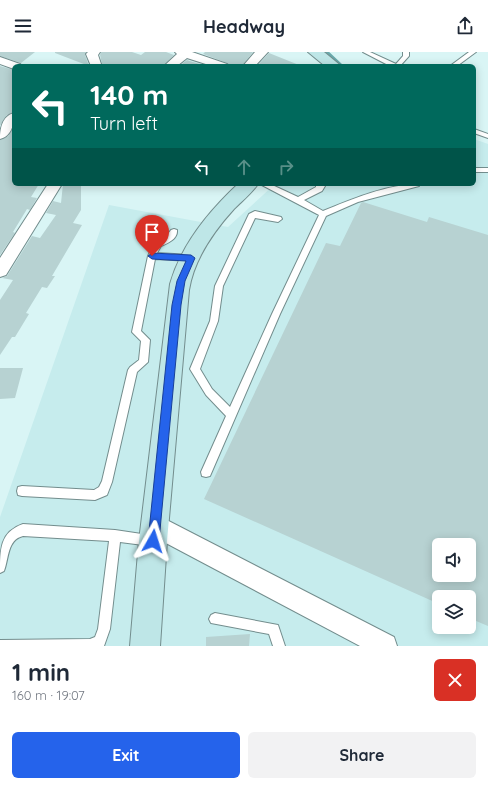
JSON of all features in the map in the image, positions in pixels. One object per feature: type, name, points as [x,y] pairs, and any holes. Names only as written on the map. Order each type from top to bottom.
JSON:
[{"type":"street","points":[[251,64],[262,52]]},
{"type":"street","points":[[315,52],[331,64]]},
{"type":"street","points":[[172,64],[183,53],[217,64]]},
{"type":"street","points":[[0,60],[12,64]]},
{"type":"street","points":[[0,135],[12,120]]},
{"type":"street","points":[[0,271],[54,186]]},
{"type":"street","points":[[145,646],[154,533],[177,305],[181,281],[204,234],[217,215],[247,186]]},
{"type":"street","points":[[154,533],[385,646]]},
{"type":"lane","points":[[366,52],[392,64]]},
{"type":"lane","points":[[398,64],[406,56],[406,52]]},
{"type":"lane","points":[[455,64],[469,53]]},
{"type":"lane","points":[[476,132],[488,136]]},
{"type":"lane","points":[[476,170],[488,170]]},
{"type":"lane","points":[[268,186],[323,214]]},
{"type":"lane","points":[[298,200],[319,189],[321,186]]},
{"type":"lane","points":[[206,472],[276,314],[323,214],[356,200],[408,186]]},
{"type":"lane","points":[[231,414],[209,392],[196,369],[214,321],[219,286],[252,216],[259,214],[278,219]]},
{"type":"lane","points":[[22,491],[95,495],[103,491],[107,482],[133,370],[143,362],[146,340],[136,332],[152,256],[158,244],[168,240],[174,232]]},
{"type":"lane","points":[[152,256],[191,258]]},
{"type":"lane","points":[[0,567],[8,538],[14,532],[22,530],[115,536],[154,533]]},
{"type":"lane","points":[[0,646],[90,645],[100,642],[104,629],[115,536]]},
{"type":"lane","points":[[215,619],[274,629],[279,646]]},
{"type":"shaded area","points":[[476,140],[488,144],[488,646],[0,646],[0,517],[109,205],[228,227],[273,186],[476,186]]},
{"type":"building","points":[[0,52],[35,52],[21,63],[0,56]]},
{"type":"building","points":[[86,52],[85,55],[88,64],[84,64],[55,53]]},
{"type":"building","points":[[101,52],[132,52],[141,55],[145,52],[166,52],[174,55],[165,64],[102,64],[100,55]]},
{"type":"building","points":[[205,52],[253,52],[244,64],[228,64],[203,54]]},
{"type":"building","points":[[269,53],[296,64],[259,64]]},
{"type":"building","points":[[187,60],[200,64],[182,64]]},
{"type":"building","points":[[0,66],[12,69],[12,113],[6,116],[0,126]]},
{"type":"building","points":[[12,129],[12,186],[38,186],[31,197],[37,198],[30,210],[27,209],[13,232],[15,233],[0,255],[0,140],[8,136]]},
{"type":"building","points":[[63,186],[81,186],[81,210],[73,223],[82,225],[52,276],[55,276],[47,288],[42,287],[26,313],[29,314],[15,337],[12,337],[0,355],[0,300],[13,280],[2,278],[7,276],[32,236],[40,238],[56,215],[46,213],[53,201],[61,203]]},
{"type":"building","points":[[363,202],[427,222],[429,217],[488,235],[488,626],[476,621],[476,590],[432,590],[432,601],[204,499],[326,243],[340,246],[361,203]]},
{"type":"building","points":[[0,368],[23,368],[15,398],[0,399]]},
{"type":"building","points":[[250,634],[249,646],[206,646],[206,637]]},
{"type":"waterway","points":[[327,52],[340,64]]},
{"type":"route","points":[[152,256],[191,258],[181,281],[177,305],[153,541]]}]
